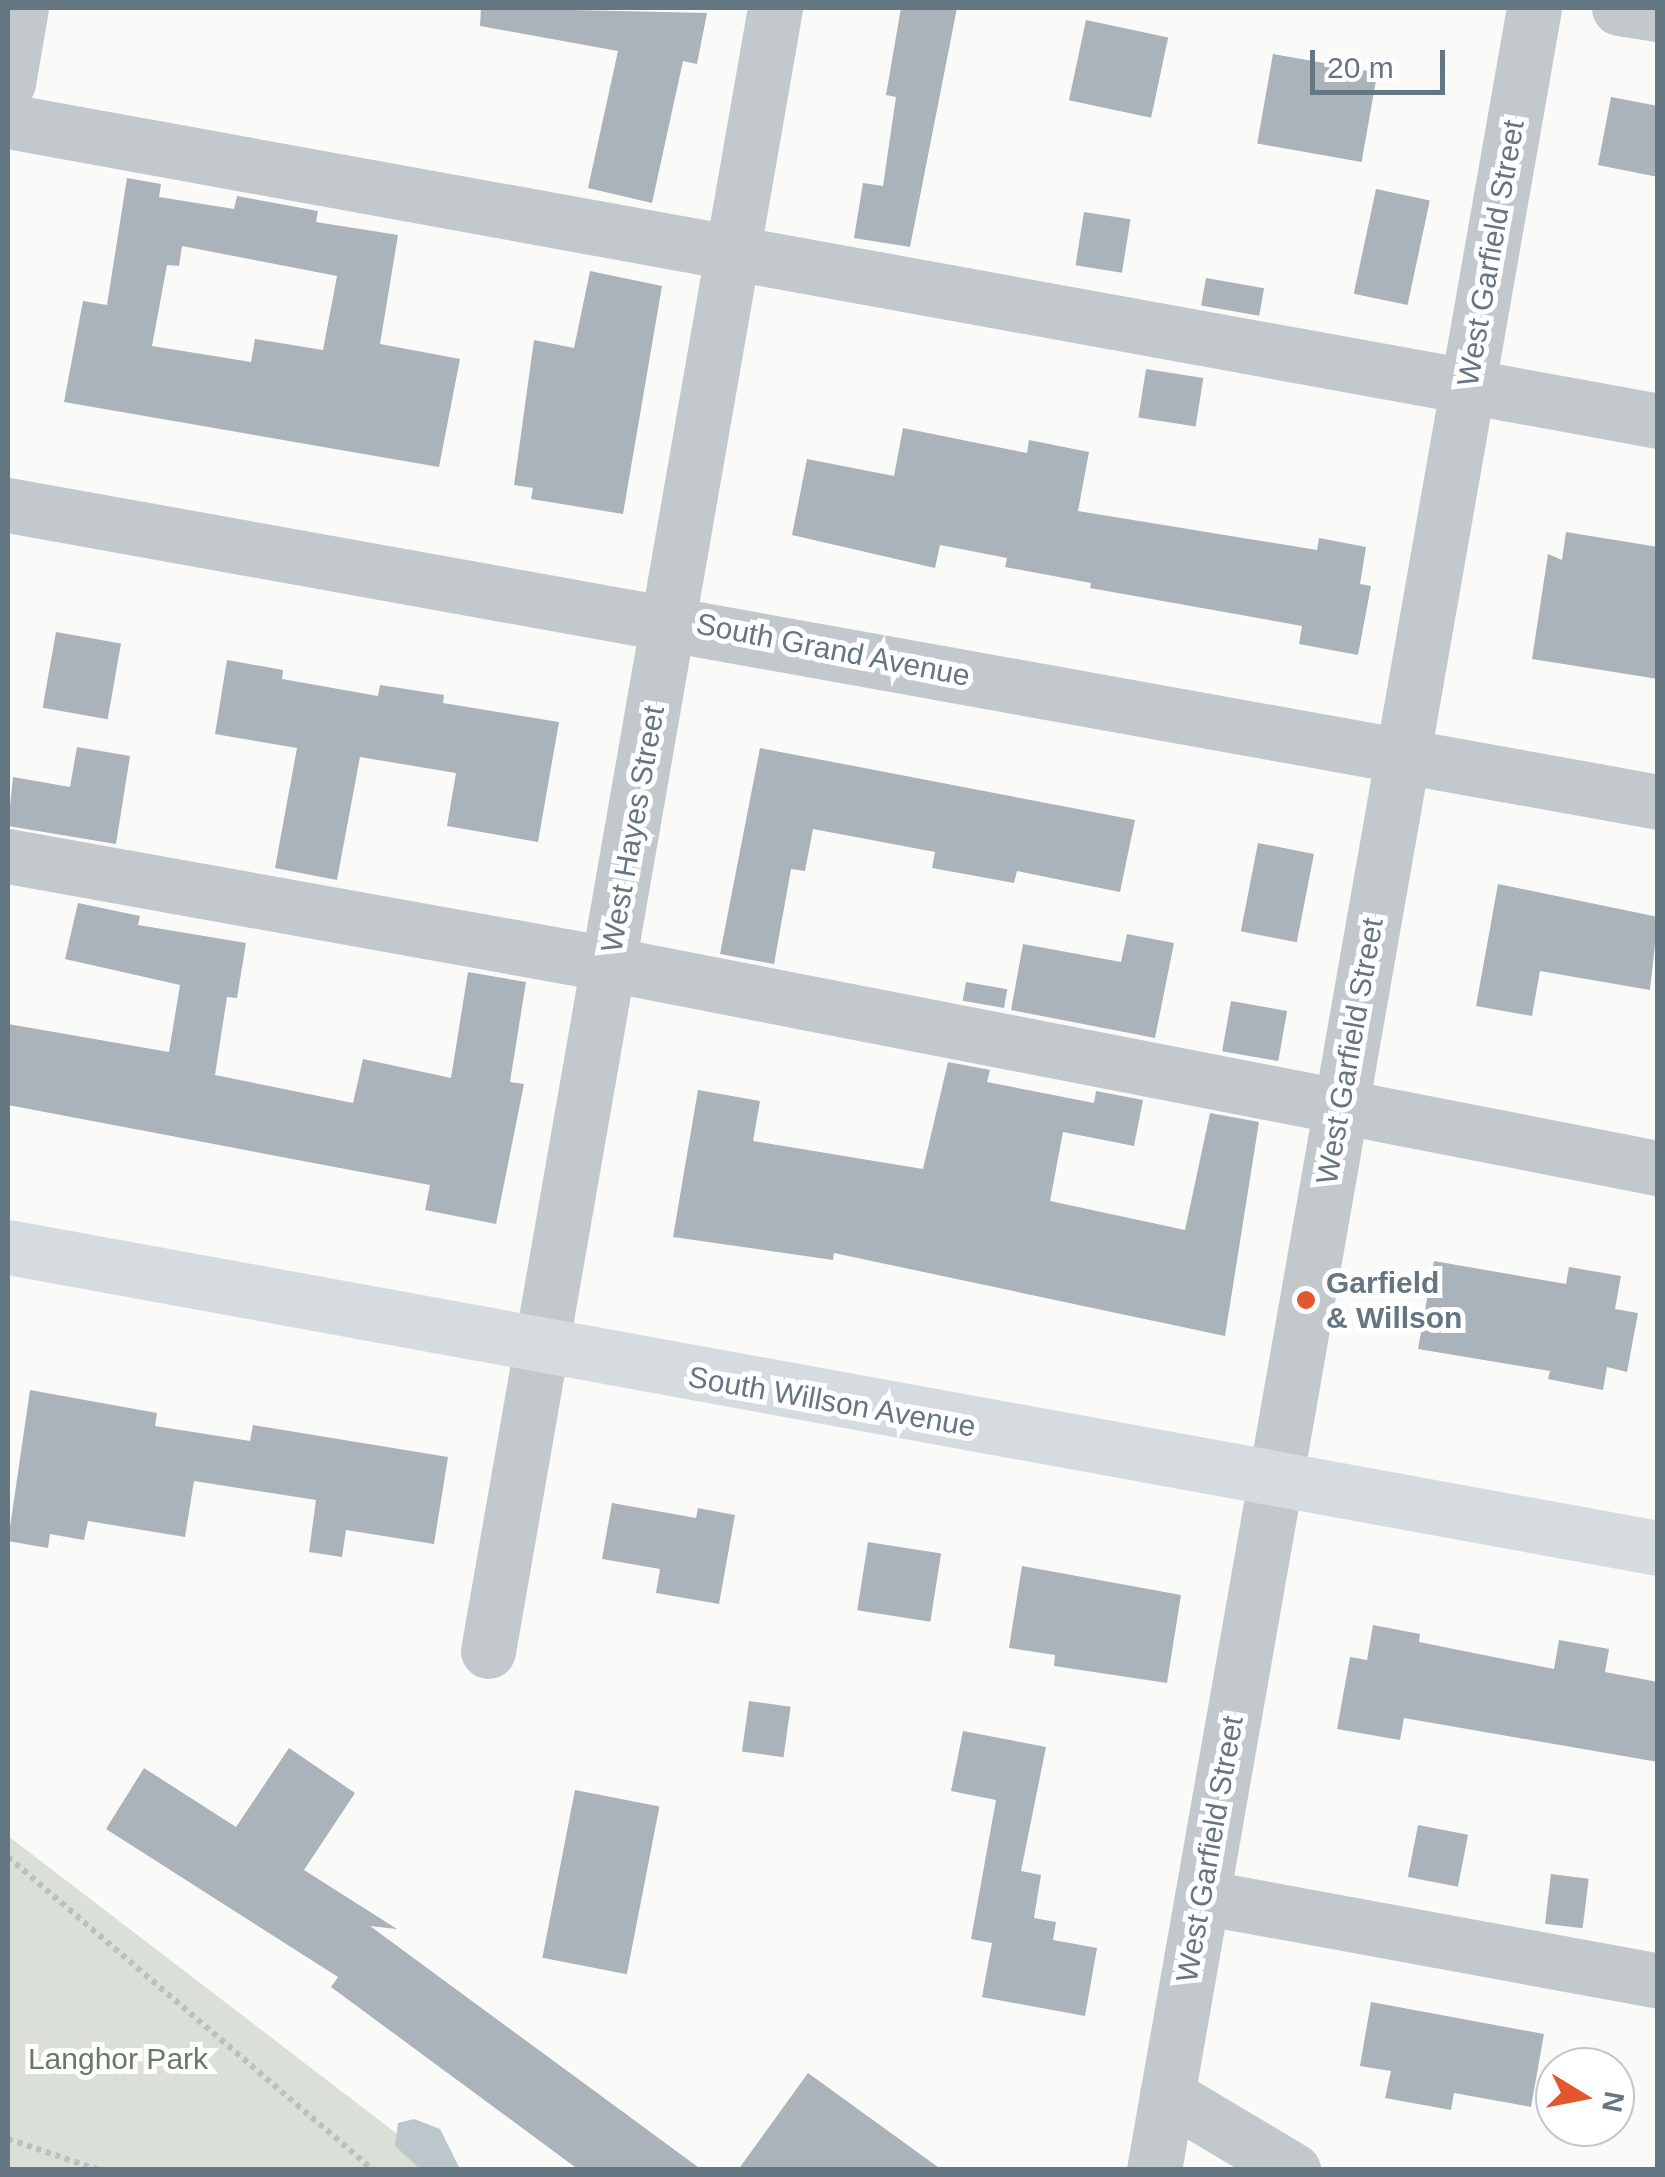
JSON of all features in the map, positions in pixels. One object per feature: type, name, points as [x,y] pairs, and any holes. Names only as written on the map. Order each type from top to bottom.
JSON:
[{"type":"main road","name":"South Willson Avenue","points":[[8,1247],[541,1349],[1658,1548]]},
{"type":"street","points":[[8,82],[21,8]]},
{"type":"street","name":"West Hayes Street","points":[[488,1651],[775,8]]},
{"type":"street","name":"West Garfield Street","points":[[1154,2170],[1534,8]]},
{"type":"street","points":[[1620,8],[1658,14]]},
{"type":"street","points":[[8,121],[1658,421]]},
{"type":"street","name":"South Grand Avenue","points":[[8,504],[670,619],[1658,802]]},
{"type":"street","points":[[8,856],[609,964],[1340,1110],[1658,1168]]},
{"type":"street","points":[[1202,1897],[1658,1981]]},
{"type":"street","points":[[1167,2095],[1293,2170]]},
{"type":"path","points":[[8,1857],[373,2170]]},
{"type":"path","points":[[8,2139],[99,2170]]},
{"type":"green space","name":"Langhor Park","points":[[8,1836],[443,2169],[8,2169]]},
{"type":"shaded area","points":[[414,2119],[440,2129],[460,2169],[420,2169],[395,2146],[398,2123]]},
{"type":"building","points":[[481,8],[707,13],[697,64],[683,61],[652,203],[588,188],[618,51],[480,26]]},
{"type":"building","points":[[901,8],[957,8],[910,247],[854,238],[863,183],[883,186],[896,97],[886,95]]},
{"type":"building","points":[[1086,20],[1168,37],[1151,118],[1069,100]]},
{"type":"building","points":[[1273,54],[1377,72],[1362,162],[1257,144]]},
{"type":"building","points":[[1611,97],[1658,106],[1658,177],[1598,165]]},
{"type":"building","points":[[127,178],[161,184],[159,197],[234,209],[237,196],[318,211],[316,222],[398,235],[380,344],[460,359],[439,467],[64,402],[83,301],[107,305]],"holes":[[[182,246],[337,276],[323,350],[255,339],[251,362],[152,346],[167,265],[179,266]]]},
{"type":"building","points":[[1376,189],[1430,200],[1408,305],[1354,294]]},
{"type":"building","points":[[1084,212],[1130,219],[1122,273],[1076,265]]},
{"type":"building","points":[[590,271],[662,286],[623,514],[531,499],[533,488],[514,485],[534,340],[574,348]]},
{"type":"building","points":[[1206,278],[1264,288],[1259,316],[1201,306]]},
{"type":"building","points":[[1146,369],[1203,378],[1196,426],[1138,417]]},
{"type":"building","points":[[903,428],[1027,453],[1029,440],[1089,452],[1078,511],[1317,550],[1319,538],[1366,547],[1360,584],[1371,586],[1358,655],[1299,644],[1302,626],[1090,588],[1091,583],[1005,567],[1007,558],[940,545],[935,568],[792,535],[807,459],[894,476]]},
{"type":"building","points":[[1566,532],[1658,547],[1658,679],[1532,659],[1548,554],[1562,560]]},
{"type":"building","points":[[56,632],[121,643],[108,719],[43,708]]},
{"type":"building","points":[[227,660],[283,670],[282,679],[378,696],[380,685],[444,695],[443,703],[559,722],[538,842],[447,826],[456,773],[360,757],[337,880],[275,868],[297,748],[215,734]]},
{"type":"building","points":[[77,747],[130,756],[116,844],[8,826],[13,777],[70,787]]},
{"type":"building","points":[[760,748],[1135,820],[1120,892],[1017,871],[1014,883],[932,868],[935,852],[813,829],[805,871],[791,869],[774,964],[720,954]]},
{"type":"building","points":[[1258,843],[1314,854],[1297,942],[1241,931]]},
{"type":"building","points":[[1498,884],[1658,917],[1650,990],[1540,971],[1532,1016],[1476,1006]]},
{"type":"building","points":[[78,903],[140,916],[138,925],[246,943],[237,998],[227,997],[215,1075],[353,1103],[363,1059],[451,1078],[468,972],[526,982],[510,1082],[524,1084],[496,1224],[425,1210],[430,1185],[8,1105],[8,1024],[169,1052],[180,985],[65,959]]},
{"type":"building","points":[[1127,934],[1174,943],[1155,1038],[1011,1010],[1023,944],[1121,962]]},
{"type":"building","points":[[966,982],[1007,989],[1004,1008],[963,1001]]},
{"type":"building","points":[[1231,1001],[1287,1011],[1278,1061],[1222,1051]]},
{"type":"building","points":[[948,1062],[990,1070],[987,1082],[1094,1103],[1096,1091],[1143,1100],[1134,1146],[1063,1132],[1050,1201],[1185,1230],[1210,1113],[1259,1122],[1225,1336],[834,1253],[833,1260],[673,1237],[698,1090],[760,1101],[753,1141],[923,1169]]},
{"type":"building","points":[[1434,1261],[1566,1284],[1569,1267],[1621,1276],[1615,1309],[1638,1313],[1627,1372],[1607,1367],[1603,1390],[1548,1379],[1550,1371],[1418,1349]]},
{"type":"building","points":[[30,1390],[157,1413],[155,1426],[250,1441],[253,1425],[448,1457],[434,1544],[346,1530],[342,1557],[309,1552],[316,1500],[194,1481],[185,1537],[88,1521],[84,1540],[50,1534],[48,1548],[8,1541]]},
{"type":"building","points":[[612,1503],[696,1518],[698,1508],[735,1515],[719,1604],[656,1593],[660,1569],[602,1559]]},
{"type":"building","points":[[868,1542],[941,1554],[930,1622],[857,1610]]},
{"type":"building","points":[[1022,1566],[1181,1595],[1167,1683],[1054,1666],[1055,1655],[1009,1648]]},
{"type":"building","points":[[1373,1625],[1420,1634],[1419,1642],[1554,1669],[1559,1640],[1609,1649],[1605,1672],[1658,1682],[1658,1762],[1404,1718],[1400,1740],[1337,1729],[1350,1657],[1367,1660]]},
{"type":"building","points":[[749,1701],[791,1707],[783,1757],[742,1752]]},
{"type":"building","points":[[963,1731],[1046,1747],[1021,1871],[1041,1875],[1034,1918],[1056,1922],[1053,1940],[1097,1948],[1085,2016],[982,1997],[992,1943],[971,1939],[996,1800],[951,1791]]},
{"type":"building","points":[[289,1748],[355,1793],[304,1870],[397,1929],[370,1926],[702,2170],[579,2170],[331,1987],[338,1977],[106,1829],[144,1768],[236,1827]]},
{"type":"building","points":[[575,1790],[659,1806],[627,1974],[542,1958]]},
{"type":"building","points":[[1418,1825],[1468,1835],[1458,1887],[1408,1877]]},
{"type":"building","points":[[1551,1874],[1589,1879],[1583,1928],[1545,1924]]},
{"type":"building","points":[[1371,2002],[1544,2034],[1542,2047],[1535,2047],[1531,2107],[1454,2093],[1451,2110],[1385,2098],[1391,2071],[1360,2066]]},
{"type":"building","points":[[808,2073],[942,2170],[738,2170]]},
{"type":"place","name":"Garfield & Willson","points":[[1306,1300]]}]
